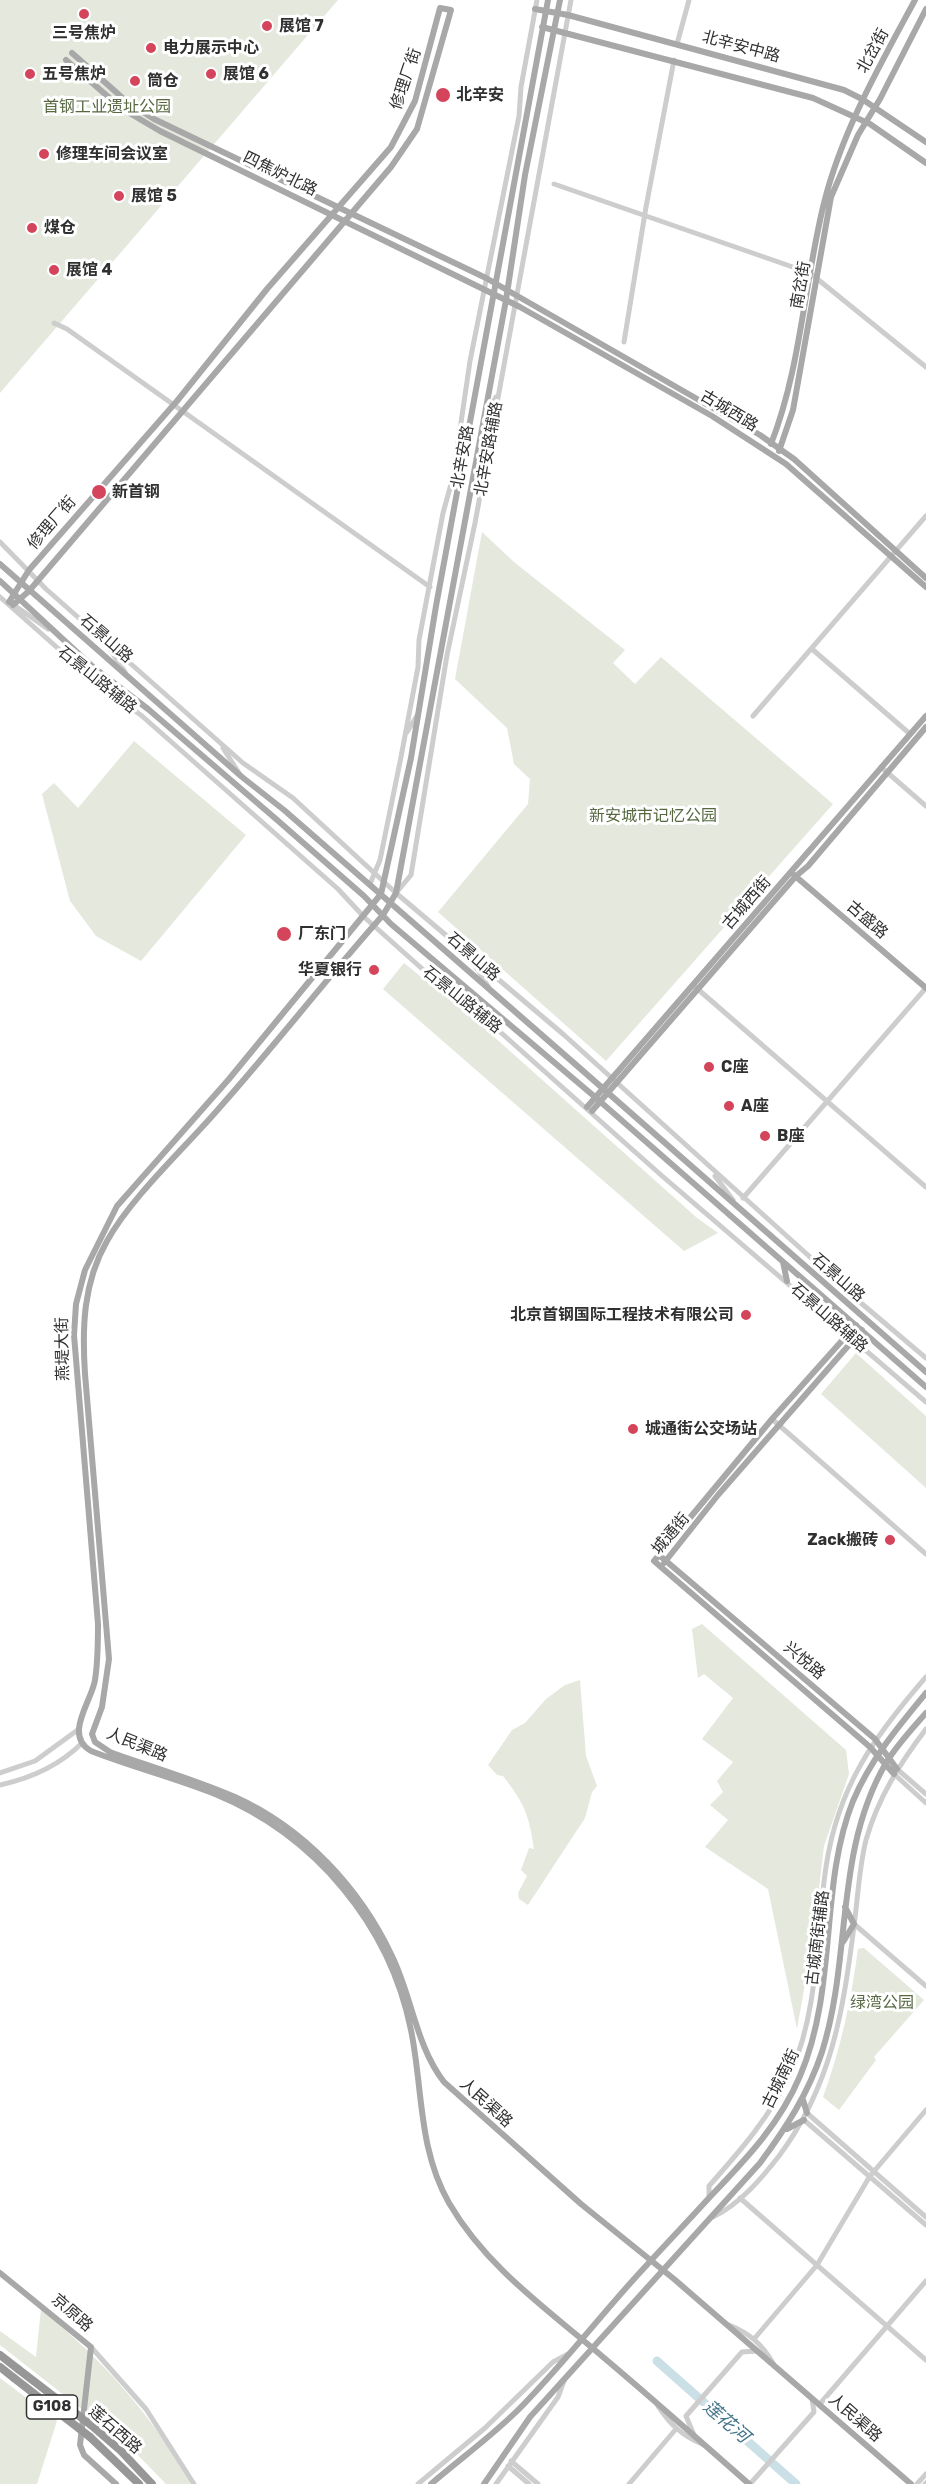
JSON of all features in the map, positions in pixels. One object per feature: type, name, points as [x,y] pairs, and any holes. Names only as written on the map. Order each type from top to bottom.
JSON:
[{"type":"highway","name":"莲石西路","points":[[0,2355],[91,2425],[121,2451],[152,2484]]},
{"type":"highway","name":"莲石西路","points":[[0,2367],[90,2437],[139,2484]]},
{"type":"main road","name":"北辛安路","points":[[373,905],[386,881],[420,710],[445,560],[469,440],[548,0]]},
{"type":"main road","name":"北辛安路","points":[[383,915],[396,893],[560,0]]},
{"type":"main road","name":"北岔街","points":[[855,116],[915,0]]},
{"type":"main road","name":"修理厂街","points":[[440,8],[451,10],[417,129],[391,167],[131,476],[29,591],[11,603],[14,593],[29,570],[175,404],[267,289],[380,161],[404,125],[424,77],[440,8]]},
{"type":"main road","name":"北辛安中路","points":[[535,9],[568,15],[844,90],[862,99],[926,142]]},
{"type":"main road","name":"北岔街","points":[[866,122],[926,9]]},
{"type":"main road","name":"北辛安中路","points":[[542,27],[554,28],[813,98],[866,122],[926,164]]},
{"type":"main road","name":"四焦炉北路","points":[[72,53],[126,101],[154,119],[496,284]]},
{"type":"main road","name":"四焦炉北路","points":[[66,60],[121,108],[141,120],[494,295]]},
{"type":"main road","name":"南岔街","points":[[776,457],[793,410],[813,274],[832,174],[855,116]]},
{"type":"main road","name":"南岔街","points":[[768,451],[778,428],[831,197],[866,122]]},
{"type":"main road","name":"古城西路","points":[[496,284],[515,300],[768,451],[926,578]]},
{"type":"main road","name":"古城西路","points":[[494,295],[506,300],[515,300],[780,448],[894,553],[926,587]]},
{"type":"main road","name":"石景山路","points":[[0,564],[242,777],[370,884],[606,1089],[742,1214],[926,1372]]},
{"type":"main road","name":"石景山路","points":[[0,581],[55,633],[173,731],[926,1387]]},
{"type":"main road","name":"古城西街","points":[[589,1109],[794,874],[808,866],[926,716]]},
{"type":"main road","name":"古城西街","points":[[884,769],[926,727]]},
{"type":"main road","name":"古盛路","points":[[794,874],[926,988]]},
{"type":"main road","name":"燕堤大街","points":[[79,1729],[95,1682],[98,1654],[98,1624],[74,1335],[76,1304],[85,1270],[117,1206],[229,1079],[373,905]]},
{"type":"main road","name":"燕堤大街","points":[[92,1734],[102,1707],[109,1659],[83,1337],[85,1304],[95,1268],[106,1242],[132,1206],[238,1087],[383,915]]},
{"type":"main road","points":[[783,1261],[787,1281]]},
{"type":"main road","name":"城通街","points":[[851,1337],[779,1426],[718,1495],[661,1567],[654,1561],[772,1419],[859,1328]]},
{"type":"main road","name":"兴悦路","points":[[659,1555],[875,1739],[890,1758],[895,1772]]},
{"type":"main road","name":"兴悦路","points":[[661,1567],[870,1747],[895,1772]]},
{"type":"main road","name":"古城南街","points":[[431,2484],[521,2407],[650,2262],[734,2174],[773,2126],[786,2106],[810,2050],[824,1992],[843,1835],[853,1803],[881,1746],[926,1694]]},
{"type":"main road","name":"古城南街","points":[[484,2484],[530,2417],[760,2163],[784,2131],[802,2100],[822,2052],[833,2005],[852,1858],[860,1826],[890,1758],[926,1713]]},
{"type":"main road","name":"人民渠路","points":[[79,1729],[82,1743],[91,1751],[215,1794],[253,1813],[296,1842],[317,1860],[342,1887],[374,1932],[399,1985],[413,2039],[423,2133],[431,2161],[447,2200],[469,2235],[495,2265],[749,2484]]},
{"type":"main road","name":"人民渠路","points":[[92,1734],[95,1742],[110,1752],[236,1798],[265,1812],[308,1845],[354,1893],[384,1939],[400,1973],[432,2067],[444,2082],[650,2262],[911,2484]]},
{"type":"main road","points":[[841,1945],[854,1924],[845,1907]]},
{"type":"main road","points":[[784,2131],[805,2117],[802,2100]]},
{"type":"main road","name":"京原路","points":[[0,2272],[91,2347],[80,2445],[84,2455],[116,2484]]},
{"type":"street","name":"北辛安路辅路","points":[[370,884],[376,872],[405,737],[443,513],[453,477],[486,278],[509,165],[537,0]]},
{"type":"street","name":"北辛安路辅路","points":[[396,893],[411,875],[447,655],[476,523],[571,0]]},
{"type":"street","points":[[677,44],[689,0]]},
{"type":"street","points":[[624,342],[645,213],[674,60]]},
{"type":"street","points":[[509,165],[524,136]]},
{"type":"street","points":[[554,184],[645,213],[813,274],[926,367]]},
{"type":"street","points":[[54,323],[67,329],[175,404],[430,587]]},
{"type":"street","points":[[483,419],[499,392]]},
{"type":"street","points":[[453,477],[469,440]]},
{"type":"street","points":[[478,447],[488,450]]},
{"type":"street","points":[[753,716],[926,516]]},
{"type":"street","points":[[0,542],[96,633],[111,650],[127,675]]},
{"type":"street","name":"石景山路辅路","points":[[0,597],[96,682],[142,716],[338,889],[364,916],[457,999],[489,1022],[678,1190],[926,1402]]},
{"type":"street","name":"石景山路","points":[[0,597],[55,633]]},
{"type":"street","name":"石景山路辅路","points":[[96,633],[222,745],[293,798],[386,881],[396,893],[563,1034],[743,1198],[926,1358]]},
{"type":"street","points":[[812,649],[910,734]]},
{"type":"street","points":[[436,670],[447,655]]},
{"type":"street","points":[[405,737],[420,710]]},
{"type":"street","points":[[222,745],[242,777]]},
{"type":"street","points":[[884,769],[926,806]]},
{"type":"street","points":[[468,954],[491,990]]},
{"type":"street","points":[[695,987],[926,1187]]},
{"type":"street","points":[[743,1198],[926,988]]},
{"type":"street","points":[[706,1164],[742,1214]]},
{"type":"street","points":[[772,1419],[926,1554]]},
{"type":"street","name":"古城南街辅路","points":[[709,2198],[709,2186],[764,2121],[791,2071],[811,1999],[831,1840],[839,1810],[875,1739],[926,1677]]},
{"type":"street","name":"古城南街辅路","points":[[709,2219],[728,2210],[772,2165],[805,2117],[836,2039],[842,2012],[866,1841],[873,1818],[895,1772],[926,1728]]},
{"type":"street","points":[[3,1772],[47,1754],[79,1729]]},
{"type":"street","points":[[0,1785],[18,1781],[52,1766],[82,1743]]},
{"type":"street","name":"兴悦路","points":[[895,1772],[926,1794]]},
{"type":"street","name":"兴悦路","points":[[895,1772],[926,1803]]},
{"type":"street","points":[[854,1924],[926,1986]]},
{"type":"street","points":[[754,2339],[817,2265],[872,2174],[926,2109]]},
{"type":"street","points":[[805,2117],[926,2217]]},
{"type":"street","points":[[872,2174],[926,2225]]},
{"type":"street","points":[[740,2198],[926,2360]]},
{"type":"street","points":[[819,2405],[926,2281]]},
{"type":"street","points":[[723,2322],[746,2332],[765,2348],[775,2367]]},
{"type":"street","points":[[91,2347],[146,2409],[194,2484]]},
{"type":"street","points":[[694,2436],[686,2416],[742,2352],[757,2351]]},
{"type":"street","points":[[418,2484],[484,2428],[553,2362],[568,2354]]},
{"type":"street","points":[[496,2484],[558,2397],[565,2378]]},
{"type":"street","points":[[749,2484],[814,2412],[812,2399]]},
{"type":"street","points":[[656,2402],[676,2429],[686,2437],[706,2446]]},
{"type":"street","points":[[629,2484],[676,2429]]},
{"type":"street","points":[[510,2463],[529,2484]]},
{"type":"street","points":[[510,2463],[538,2484]]},
{"type":"street","points":[[917,2484],[926,2474]]},
{"type":"green space","name":"首钢工业遗址公园","points":[[0,0],[338,0],[0,393]]},
{"type":"green space","name":"新安城市记忆公园","points":[[482,532],[514,562],[625,650],[613,663],[635,684],[661,657],[833,804],[606,1061],[438,912],[528,804],[530,779],[514,764],[507,728],[455,679]]},
{"type":"green space","points":[[134,741],[246,835],[141,961],[96,936],[70,901],[42,794],[54,783],[78,808]]},
{"type":"green space","points":[[404,963],[483,1027],[696,1217],[718,1233],[684,1251],[383,989]]},
{"type":"green space","points":[[856,1353],[926,1416],[926,1488],[821,1394]]},
{"type":"green space","points":[[702,1624],[846,1750],[849,1774],[824,1846],[813,1939],[797,2029],[768,1889],[705,1847],[728,1820],[710,1805],[723,1792],[717,1781],[733,1762],[702,1739],[733,1698],[704,1674],[698,1678],[692,1629]]},
{"type":"green space","points":[[580,1680],[586,1756],[597,1786],[592,1792],[585,1818],[528,1905],[519,1899],[518,1893],[527,1876],[521,1870],[529,1848],[534,1849],[528,1818],[510,1785],[503,1776],[497,1775],[488,1765],[512,1730],[525,1723],[546,1699],[565,1685]]},
{"type":"green space","name":"绿湾公园","points":[[864,1948],[924,2000],[874,2057],[876,2060],[839,2110],[823,2097],[845,2024],[858,1949]]},
{"type":"green space","points":[[41,2309],[86,2349],[124,2389],[159,2433],[191,2484],[166,2484],[129,2446],[0,2345],[0,2331],[36,2357]]},
{"type":"green space","points":[[0,2378],[57,2421],[37,2484],[0,2484]]},
{"type":"waterway","name":"莲花河","points":[[657,2361],[796,2484]]},
{"type":"place","name":"三号焦炉","points":[[84,14]]},
{"type":"place","name":"展馆 7","points":[[267,26]]},
{"type":"place","name":"电力展示中心","points":[[151,48]]},
{"type":"place","name":"五号焦炉","points":[[30,74]]},
{"type":"place","name":"展馆 6","points":[[211,74]]},
{"type":"place","name":"筒仓","points":[[135,81]]},
{"type":"place","name":"北辛安","points":[[443,95]]},
{"type":"place","name":"修理车间会议室","points":[[44,154]]},
{"type":"place","name":"展馆 5","points":[[119,196]]},
{"type":"place","name":"煤仓","points":[[32,228]]},
{"type":"place","name":"展馆 4","points":[[54,270]]},
{"type":"place","name":"新首钢","points":[[99,492]]},
{"type":"place","name":"厂东门","points":[[284,934]]},
{"type":"place","name":"华夏银行","points":[[374,970]]},
{"type":"place","name":"C座","points":[[709,1067]]},
{"type":"place","name":"A座","points":[[729,1106]]},
{"type":"place","name":"B座","points":[[765,1136]]},
{"type":"place","name":"北京首钢国际工程技术有限公司","points":[[746,1315]]},
{"type":"place","name":"城通街公交场站","points":[[633,1429]]},
{"type":"place","name":"Zack搬砖","points":[[890,1540]]}]
